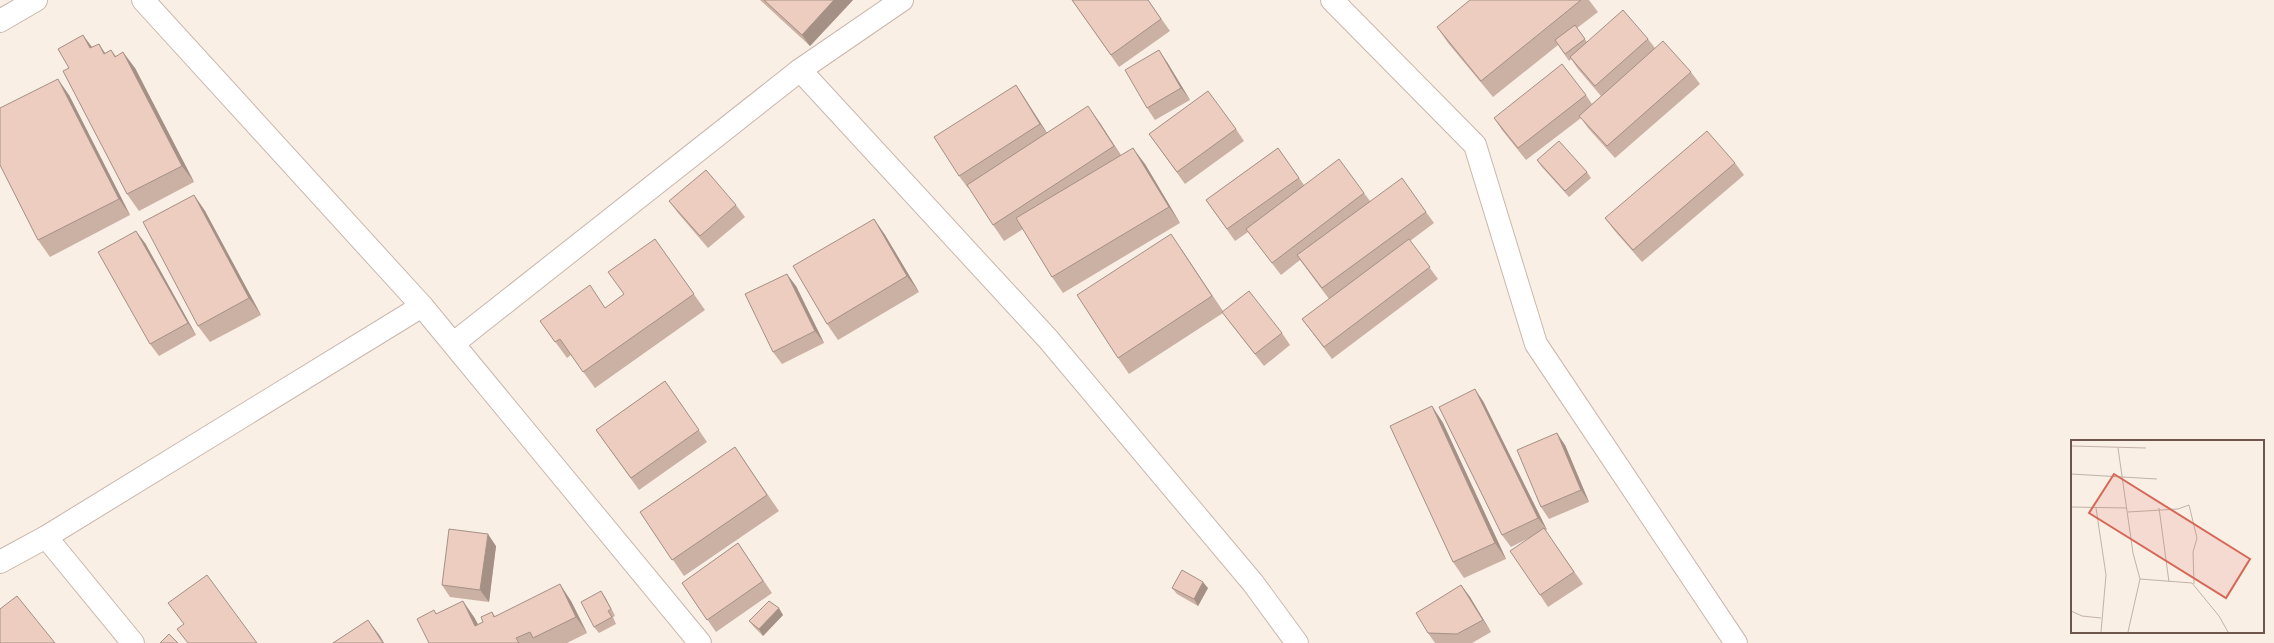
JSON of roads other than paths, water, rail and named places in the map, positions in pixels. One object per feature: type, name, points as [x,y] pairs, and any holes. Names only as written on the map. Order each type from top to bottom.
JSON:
[{"type":"street","points":[[0,21],[36,0]]},
{"type":"street","points":[[143,0],[422,306],[700,643]]},
{"type":"street","points":[[454,343],[800,70],[902,0]]},
{"type":"street","points":[[1332,0],[1475,145],[1536,344],[1736,643]]},
{"type":"street","points":[[800,70],[1048,339],[1253,583],[1297,643]]},
{"type":"street","points":[[0,562],[46,537],[422,306]]},
{"type":"street","points":[[46,537],[133,643]]}]
